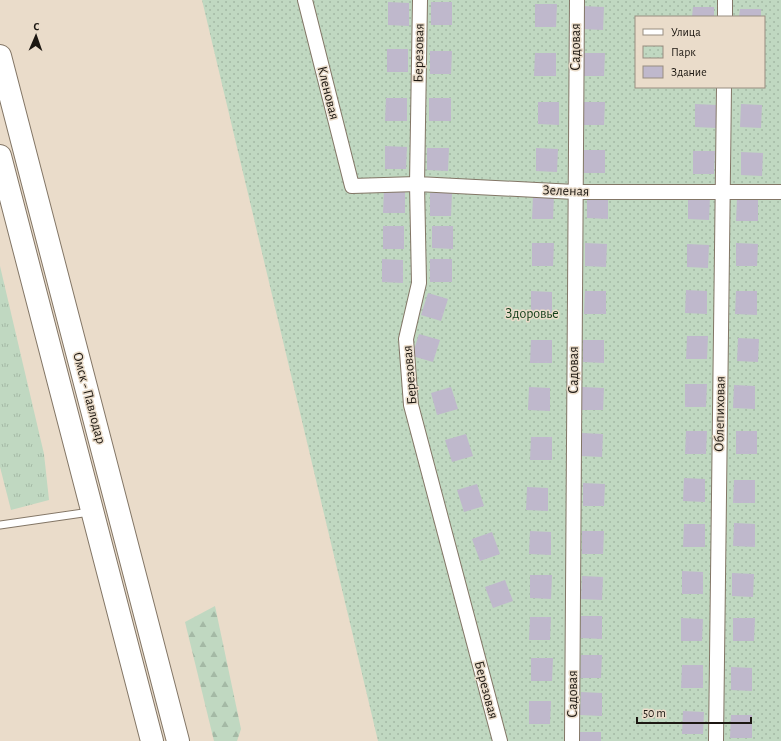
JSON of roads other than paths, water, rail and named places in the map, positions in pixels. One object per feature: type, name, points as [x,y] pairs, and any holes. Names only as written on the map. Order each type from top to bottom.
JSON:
[{"type":"highway","name":"Омск - Павлодар","points":[[0,56],[178,741]]},
{"type":"highway","name":"Омск - Павлодар","points":[[0,156],[152,741]]},
{"type":"street","name":"Кленовая","points":[[305,0],[352,186]]},
{"type":"street","name":"Березовая","points":[[420,0],[417,184],[419,283],[406,339],[411,404],[500,741]]},
{"type":"street","name":"Садовая","points":[[572,741],[577,0]]},
{"type":"street","points":[[725,0],[725,16]]},
{"type":"street","name":"Облепиховая","points":[[716,741],[724,88]]},
{"type":"street","name":"Зеленая","points":[[352,186],[417,184],[575,192],[781,192]]},
{"type":"lane","points":[[0,525],[92,512]]},
{"type":"park label","name":"Здоровье","points":[[532,314]]}]
